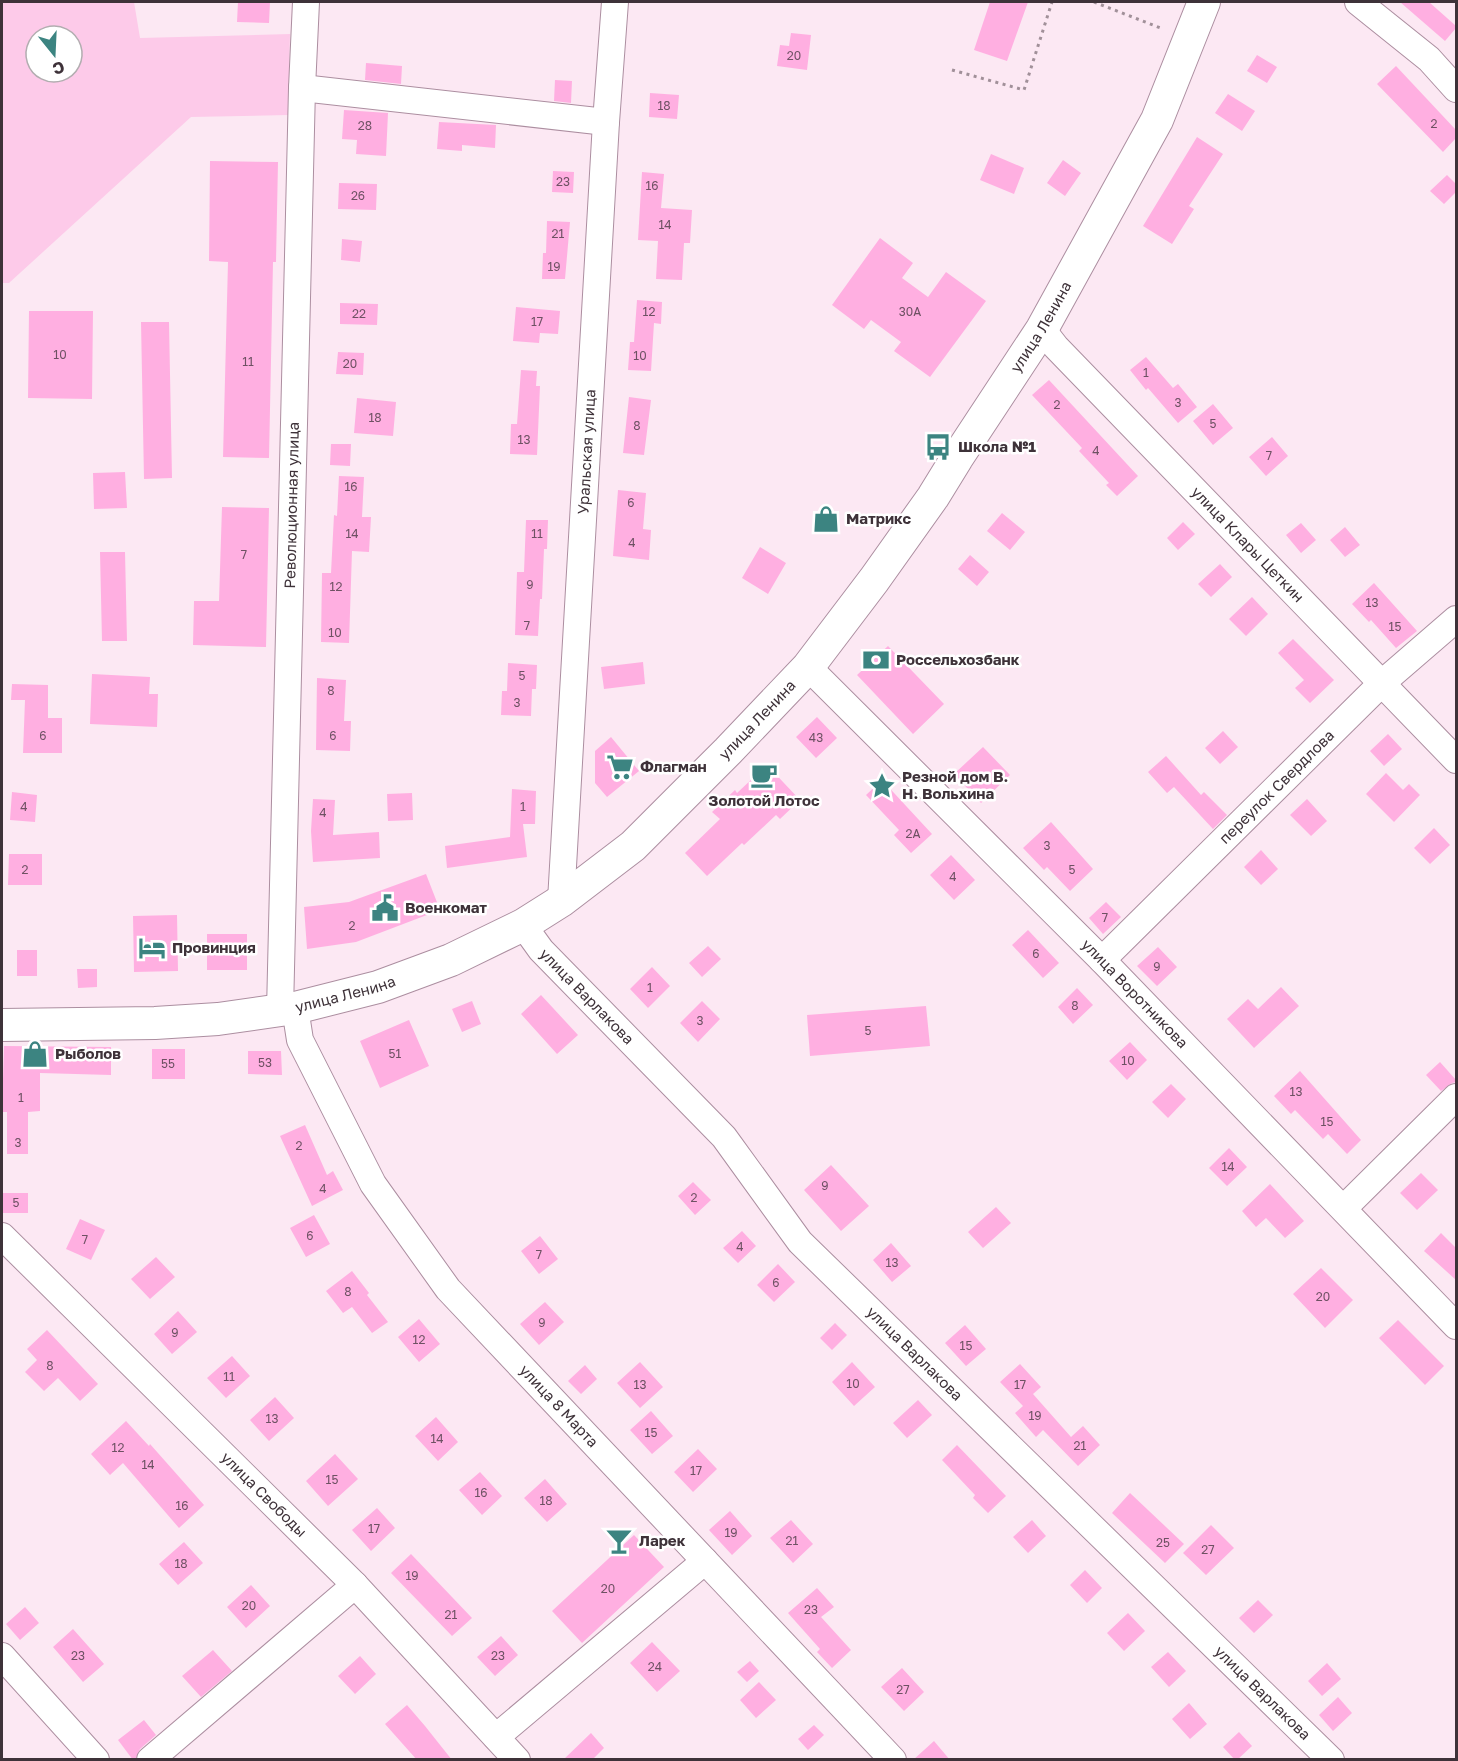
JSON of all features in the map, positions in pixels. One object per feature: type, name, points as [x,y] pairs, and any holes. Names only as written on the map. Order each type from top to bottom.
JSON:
[{"type":"main road","name":"улица Ленина","points":[[2,1025],[155,1023],[218,1019],[287,1010],[378,987],[451,960],[523,925],[561,901],[633,846],[728,752],[808,667],[933,497],[1042,329],[1157,120],[1204,2]]},
{"type":"street","name":"Революционная улица","points":[[287,1010],[302,88],[306,2]]},
{"type":"street","name":"Уральская улица","points":[[561,901],[615,2]]},
{"type":"street","points":[[1358,2],[1430,59],[1456,89]]},
{"type":"street","points":[[302,88],[606,122]]},
{"type":"street","name":"улица Клары Цеткин","points":[[1042,329],[1056,347],[1456,760]]},
{"type":"street","name":"переулок Свердлова","points":[[1102,960],[1383,683],[1456,619]]},
{"type":"street","name":"улица Воротникова","points":[[808,667],[1102,960],[1456,1326]]},
{"type":"street","name":"улица Варлакова","points":[[523,925],[541,950],[724,1137],[800,1242],[1331,1760]]},
{"type":"street","name":"улица 8 Марта","points":[[287,1010],[373,1184],[448,1289],[893,1760]]},
{"type":"street","points":[[1344,1208],[1456,1097]]},
{"type":"street","name":"улица Свободы","points":[[2,1236],[355,1585],[517,1760]]},
{"type":"street","points":[[496,1737],[705,1561]]},
{"type":"street","points":[[150,1760],[355,1585]]},
{"type":"street","points":[[2,1656],[96,1760]]},
{"type":"path","points":[[952,70],[1024,90],[1052,2]]},
{"type":"path","points":[[1094,2],[1162,29]]},
{"type":"shaded area","points":[[2,2],[134,2],[140,38],[290,34],[288,115],[191,117],[9,283],[2,283]]},
{"type":"building","points":[[238,2],[270,2],[269,23],[237,22]]},
{"type":"building","points":[[990,2],[1028,2],[1007,61],[974,50]]},
{"type":"building","points":[[1400,2],[1429,2],[1456,28],[1445,41]]},
{"type":"building","points":[[791,33],[811,35],[807,70],[777,66],[780,45],[789,46]]},
{"type":"building","points":[[1257,55],[1277,67],[1267,83],[1247,71]]},
{"type":"building","points":[[366,63],[402,66],[401,84],[365,80]]},
{"type":"building","points":[[1396,66],[1456,130],[1456,138],[1443,152],[1377,84]]},
{"type":"building","points":[[555,80],[572,81],[571,103],[554,101]]},
{"type":"building","points":[[650,93],[679,95],[677,119],[649,117]]},
{"type":"building","points":[[1228,94],[1255,111],[1242,131],[1215,113]]},
{"type":"building","points":[[344,110],[388,113],[386,156],[356,154],[357,140],[342,139]]},
{"type":"building","points":[[439,122],[496,125],[495,148],[462,145],[462,151],[437,149]]},
{"type":"building","points":[[1197,137],[1223,154],[1189,206],[1194,209],[1172,244],[1143,226]]},
{"type":"building","points":[[991,154],[1024,168],[1014,194],[980,180]]},
{"type":"building","points":[[1063,160],[1081,173],[1065,196],[1047,183]]},
{"type":"building","points":[[210,161],[278,162],[276,262],[273,262],[269,458],[223,457],[228,262],[209,261]]},
{"type":"building","points":[[553,171],[574,172],[573,193],[552,192]]},
{"type":"building","points":[[642,172],[664,174],[661,208],[692,210],[690,243],[684,243],[682,280],[656,279],[658,241],[638,240]]},
{"type":"building","points":[[1447,175],[1456,184],[1456,192],[1444,204],[1430,191]]},
{"type":"building","points":[[339,183],[377,184],[376,210],[338,209]]},
{"type":"building","points":[[547,221],[570,222],[565,279],[542,279]]},
{"type":"building","points":[[880,238],[913,263],[902,278],[928,297],[946,272],[986,301],[930,377],[894,351],[901,342],[871,320],[864,329],[832,305]]},
{"type":"building","points":[[342,239],[362,241],[360,262],[341,260]]},
{"type":"building","points":[[637,300],[662,302],[661,324],[654,323],[651,371],[628,370],[630,342],[634,342]]},
{"type":"building","points":[[340,303],[378,304],[377,325],[340,324]]},
{"type":"building","points":[[516,307],[560,311],[558,334],[540,333],[539,343],[513,341]]},
{"type":"building","points":[[29,311],[93,311],[92,399],[28,398]]},
{"type":"building","points":[[141,322],[169,322],[172,478],[144,479]]},
{"type":"building","points":[[338,352],[364,353],[363,375],[336,374]]},
{"type":"building","points":[[1146,357],[1173,388],[1178,384],[1197,407],[1178,423],[1130,370]]},
{"type":"building","points":[[521,370],[537,371],[536,386],[540,386],[537,455],[510,454],[511,424],[517,424]]},
{"type":"building","points":[[1049,380],[1138,476],[1117,496],[1106,485],[1109,483],[1079,451],[1082,448],[1032,395]]},
{"type":"building","points":[[629,397],[651,400],[644,455],[623,453]]},
{"type":"building","points":[[357,398],[396,402],[393,436],[354,433]]},
{"type":"building","points":[[1213,404],[1233,428],[1213,445],[1193,421]]},
{"type":"building","points":[[1272,437],[1288,456],[1266,476],[1249,457]]},
{"type":"building","points":[[331,444],[351,444],[350,466],[330,465]]},
{"type":"building","points":[[125,472],[127,508],[94,509],[93,473]]},
{"type":"building","points":[[339,476],[364,477],[362,517],[371,517],[369,552],[352,551],[349,643],[321,642],[322,573],[331,573]]},
{"type":"building","points":[[618,490],[646,493],[643,529],[651,530],[649,560],[613,556]]},
{"type":"building","points":[[222,507],[269,508],[266,647],[193,645],[194,601],[219,601]]},
{"type":"building","points":[[1002,513],[1025,532],[1010,550],[987,531]]},
{"type":"building","points":[[526,520],[548,520],[538,636],[515,635],[517,572],[524,572]]},
{"type":"building","points":[[1183,522],[1195,534],[1178,550],[1167,538]]},
{"type":"building","points":[[1301,523],[1316,540],[1301,553],[1286,535]]},
{"type":"building","points":[[1345,527],[1360,545],[1345,557],[1330,540]]},
{"type":"building","points":[[760,547],[786,563],[768,594],[742,578]]},
{"type":"building","points":[[100,552],[125,552],[127,641],[102,641]]},
{"type":"building","points":[[970,555],[989,572],[977,586],[958,569]]},
{"type":"building","points":[[1220,564],[1232,577],[1211,597],[1198,584]]},
{"type":"building","points":[[1374,583],[1417,631],[1396,648],[1371,620],[1369,622],[1352,604]]},
{"type":"building","points":[[1252,597],[1268,614],[1246,636],[1229,619]]},
{"type":"building","points":[[1293,639],[1334,680],[1310,703],[1295,688],[1304,680],[1278,653]]},
{"type":"building","points":[[888,646],[944,704],[913,734],[857,675]]},
{"type":"building","points":[[643,662],[645,684],[604,689],[601,667]]},
{"type":"building","points":[[508,663],[537,665],[536,689],[532,689],[531,716],[501,715],[502,691],[507,691]]},
{"type":"building","points":[[92,674],[150,677],[149,694],[158,694],[157,727],[90,724]]},
{"type":"building","points":[[317,678],[346,680],[344,721],[351,721],[350,751],[316,750]]},
{"type":"building","points":[[12,684],[48,685],[48,718],[62,718],[62,753],[23,753],[25,700],[11,700]]},
{"type":"building","points":[[817,717],[837,738],[816,758],[796,737]]},
{"type":"building","points":[[1223,731],[1238,747],[1220,764],[1205,748]]},
{"type":"building","points":[[1388,734],[1402,749],[1384,766],[1370,751]]},
{"type":"building","points":[[611,737],[639,771],[607,797],[595,783],[595,751]]},
{"type":"building","points":[[983,747],[1010,775],[981,803],[954,774]]},
{"type":"building","points":[[1166,756],[1201,795],[1204,792],[1227,815],[1213,829],[1174,787],[1167,793],[1148,772]]},
{"type":"building","points":[[767,765],[800,800],[780,819],[776,815],[707,876],[685,853],[720,819],[712,812]]},
{"type":"building","points":[[1386,773],[1403,790],[1409,784],[1420,795],[1394,822],[1366,794]]},
{"type":"building","points":[[882,780],[932,834],[911,853],[894,835],[899,830],[866,795]]},
{"type":"building","points":[[512,789],[536,791],[535,824],[523,824],[527,857],[447,868],[445,846],[510,837]]},
{"type":"building","points":[[12,792],[37,795],[35,822],[10,820]]},
{"type":"building","points":[[412,793],[413,820],[388,821],[387,794]]},
{"type":"building","points":[[313,799],[335,800],[333,835],[379,832],[380,858],[313,862],[311,831]]},
{"type":"building","points":[[1307,799],[1327,821],[1311,836],[1290,815]]},
{"type":"building","points":[[1051,822],[1093,869],[1070,891],[1047,867],[1044,870],[1023,848]]},
{"type":"building","points":[[1434,828],[1450,845],[1430,864],[1414,848]]},
{"type":"building","points":[[1261,850],[1278,869],[1261,885],[1244,867]]},
{"type":"building","points":[[9,854],[42,854],[42,885],[8,885]]},
{"type":"building","points":[[951,855],[975,880],[954,900],[930,875]]},
{"type":"building","points":[[426,874],[440,910],[356,942],[307,949],[304,907],[349,902]]},
{"type":"building","points":[[1106,902],[1121,917],[1103,934],[1089,918]]},
{"type":"building","points":[[177,915],[178,971],[134,972],[133,916]]},
{"type":"building","points":[[1028,930],[1059,963],[1043,978],[1012,945]]},
{"type":"building","points":[[207,934],[247,934],[247,970],[207,970]]},
{"type":"building","points":[[708,946],[721,959],[702,977],[689,963]]},
{"type":"building","points":[[1158,947],[1177,967],[1157,986],[1137,966]]},
{"type":"building","points":[[17,950],[37,950],[37,976],[17,976]]},
{"type":"building","points":[[652,967],[670,986],[648,1008],[630,989]]},
{"type":"building","points":[[77,969],[97,969],[97,987],[78,988]]},
{"type":"building","points":[[1281,987],[1299,1006],[1254,1048],[1227,1019],[1248,999],[1258,1009]]},
{"type":"building","points":[[1077,988],[1093,1005],[1073,1024],[1058,1007]]},
{"type":"building","points":[[541,995],[578,1035],[557,1054],[521,1014]]},
{"type":"building","points":[[472,1001],[481,1024],[462,1032],[452,1009]]},
{"type":"building","points":[[702,1001],[720,1019],[698,1042],[680,1023]]},
{"type":"building","points":[[926,1006],[930,1046],[810,1056],[807,1015]]},
{"type":"building","points":[[409,1020],[429,1066],[380,1088],[360,1041]]},
{"type":"building","points":[[1130,1042],[1147,1060],[1127,1080],[1109,1061]]},
{"type":"building","points":[[4,1046],[111,1047],[111,1075],[40,1073],[40,1111],[28,1112],[28,1154],[7,1154],[7,1112],[2,1112]]},
{"type":"building","points":[[152,1049],[185,1049],[185,1079],[152,1079]]},
{"type":"building","points":[[248,1051],[281,1051],[282,1075],[248,1074]]},
{"type":"building","points":[[1440,1062],[1456,1080],[1441,1091],[1426,1075]]},
{"type":"building","points":[[1300,1071],[1361,1140],[1347,1154],[1328,1134],[1323,1139],[1295,1110],[1291,1114],[1274,1096]]},
{"type":"building","points":[[1171,1084],[1186,1099],[1168,1118],[1152,1102]]},
{"type":"building","points":[[305,1125],[327,1175],[333,1171],[343,1190],[312,1206],[280,1136]]},
{"type":"building","points":[[1229,1148],[1247,1167],[1227,1186],[1209,1168]]},
{"type":"building","points":[[831,1165],[869,1206],[841,1231],[804,1190]]},
{"type":"building","points":[[1421,1173],[1438,1190],[1417,1210],[1400,1193]]},
{"type":"building","points":[[693,1182],[711,1200],[695,1215],[678,1196]]},
{"type":"building","points":[[1270,1184],[1304,1221],[1285,1238],[1266,1218],[1256,1227],[1242,1211]]},
{"type":"building","points":[[3,1193],[28,1193],[28,1213],[3,1213]]},
{"type":"building","points":[[996,1207],[1011,1223],[983,1248],[968,1232]]},
{"type":"building","points":[[314,1215],[330,1244],[306,1257],[290,1228]]},
{"type":"building","points":[[80,1219],[105,1230],[91,1260],[66,1249]]},
{"type":"building","points":[[742,1231],[756,1246],[738,1263],[723,1248]]},
{"type":"building","points":[[1441,1233],[1456,1248],[1456,1280],[1424,1251]]},
{"type":"building","points":[[540,1236],[558,1259],[539,1274],[521,1251]]},
{"type":"building","points":[[891,1243],[911,1266],[892,1282],[873,1260]]},
{"type":"building","points":[[156,1257],[175,1277],[150,1299],[131,1279]]},
{"type":"building","points":[[778,1264],[795,1282],[774,1302],[757,1285]]},
{"type":"building","points":[[1321,1268],[1353,1300],[1325,1328],[1293,1294]]},
{"type":"building","points":[[352,1271],[388,1322],[372,1333],[352,1307],[343,1313],[326,1291]]},
{"type":"building","points":[[545,1302],[564,1322],[539,1345],[520,1324]]},
{"type":"building","points":[[178,1311],[197,1332],[172,1354],[154,1334]]},
{"type":"building","points":[[419,1319],[440,1344],[419,1362],[398,1337]]},
{"type":"building","points":[[1398,1320],[1444,1366],[1425,1385],[1379,1338]]},
{"type":"building","points":[[835,1323],[847,1335],[832,1350],[820,1338]]},
{"type":"building","points":[[965,1325],[986,1349],[966,1366],[945,1343]]},
{"type":"building","points":[[47,1330],[98,1384],[80,1401],[58,1378],[44,1391],[25,1372],[37,1360],[27,1349]]},
{"type":"building","points":[[232,1356],[250,1376],[226,1398],[207,1378]]},
{"type":"building","points":[[640,1362],[663,1387],[640,1408],[617,1383]]},
{"type":"building","points":[[852,1362],[875,1387],[854,1406],[832,1382]]},
{"type":"building","points":[[1020,1364],[1041,1387],[1033,1394],[1071,1437],[1083,1426],[1100,1445],[1078,1466],[1043,1430],[1036,1437],[1015,1413],[1023,1406],[1000,1382]]},
{"type":"building","points":[[585,1365],[597,1379],[581,1394],[568,1381]]},
{"type":"building","points":[[275,1397],[294,1418],[269,1441],[250,1420]]},
{"type":"building","points":[[918,1400],[932,1415],[907,1438],[893,1423]]},
{"type":"building","points":[[651,1411],[673,1436],[652,1454],[630,1430]]},
{"type":"building","points":[[436,1417],[458,1442],[438,1461],[415,1436]]},
{"type":"building","points":[[126,1421],[149,1446],[150,1444],[204,1505],[179,1528],[123,1463],[110,1475],[91,1454]]},
{"type":"building","points":[[957,1445],[1006,1496],[988,1513],[973,1498],[975,1495],[942,1460]]},
{"type":"building","points":[[698,1449],[717,1469],[693,1492],[674,1472]]},
{"type":"building","points":[[335,1454],[358,1479],[328,1506],[306,1481]]},
{"type":"building","points":[[480,1472],[502,1496],[482,1515],[459,1490]]},
{"type":"building","points":[[545,1479],[567,1504],[547,1522],[524,1498]]},
{"type":"building","points":[[1130,1493],[1184,1544],[1165,1563],[1112,1513]]},
{"type":"building","points":[[377,1508],[395,1528],[371,1551],[352,1530]]},
{"type":"building","points":[[730,1511],[752,1536],[732,1555],[709,1530]]},
{"type":"building","points":[[791,1520],[813,1544],[793,1563],[770,1538]]},
{"type":"building","points":[[1032,1520],[1046,1536],[1028,1553],[1013,1537]]},
{"type":"building","points":[[1211,1525],[1234,1548],[1206,1575],[1183,1553]]},
{"type":"building","points":[[634,1535],[664,1567],[582,1643],[552,1611]]},
{"type":"building","points":[[184,1542],[203,1563],[178,1585],[159,1564]]},
{"type":"building","points":[[411,1554],[472,1618],[452,1636],[391,1573]]},
{"type":"building","points":[[1085,1570],[1102,1588],[1087,1603],[1070,1585]]},
{"type":"building","points":[[251,1585],[270,1606],[246,1628],[227,1607]]},
{"type":"building","points":[[817,1588],[834,1607],[821,1617],[851,1650],[832,1668],[817,1652],[820,1649],[788,1613]]},
{"type":"building","points":[[1258,1600],[1273,1615],[1254,1633],[1239,1618]]},
{"type":"building","points":[[25,1607],[39,1623],[20,1640],[6,1624]]},
{"type":"building","points":[[1128,1613],[1145,1631],[1124,1651],[1107,1633]]},
{"type":"building","points":[[73,1629],[104,1664],[83,1682],[53,1647]]},
{"type":"building","points":[[501,1636],[518,1655],[495,1676],[477,1657]]},
{"type":"building","points":[[652,1642],[680,1671],[657,1692],[630,1663]]},
{"type":"building","points":[[213,1650],[232,1671],[201,1697],[182,1676]]},
{"type":"building","points":[[1168,1652],[1186,1671],[1169,1687],[1151,1667]]},
{"type":"building","points":[[360,1656],[376,1674],[355,1694],[338,1676]]},
{"type":"building","points":[[750,1661],[759,1671],[747,1682],[737,1672]]},
{"type":"building","points":[[1327,1663],[1341,1679],[1322,1696],[1308,1681]]},
{"type":"building","points":[[902,1668],[924,1692],[904,1711],[881,1687]]},
{"type":"building","points":[[759,1682],[776,1700],[756,1718],[740,1700]]},
{"type":"building","points":[[1338,1697],[1352,1713],[1333,1731],[1319,1715]]},
{"type":"building","points":[[1189,1703],[1207,1724],[1190,1739],[1172,1719]]},
{"type":"building","points":[[407,1705],[452,1760],[417,1760],[385,1724]]},
{"type":"building","points":[[144,1720],[156,1735],[140,1749],[133,1760],[118,1740]]},
{"type":"building","points":[[814,1725],[824,1735],[808,1750],[798,1739]]},
{"type":"building","points":[[1239,1732],[1252,1746],[1235,1760],[1223,1747]]},
{"type":"building","points":[[591,1733],[604,1748],[592,1760],[563,1760]]},
{"type":"building","points":[[934,1741],[950,1760],[913,1760]]},
{"type":"place","name":"Школа №1","points":[[938,447]]},
{"type":"place","name":"Матрикс","points":[[826,519]]},
{"type":"place","name":"Россельхозбанк","points":[[876,660]]},
{"type":"place","name":"Флагман","points":[[620,767]]},
{"type":"place","name":"Золотой Лотос","points":[[764,775]]},
{"type":"place","name":"Резной дом В. Н. Вольхина","points":[[882,786]]},
{"type":"place","name":"Военкомат","points":[[385,908]]},
{"type":"place","name":"Провинция","points":[[152,948]]},
{"type":"place","name":"Рыболов","points":[[35,1054]]},
{"type":"place","name":"Ларек","points":[[619,1541]]}]
